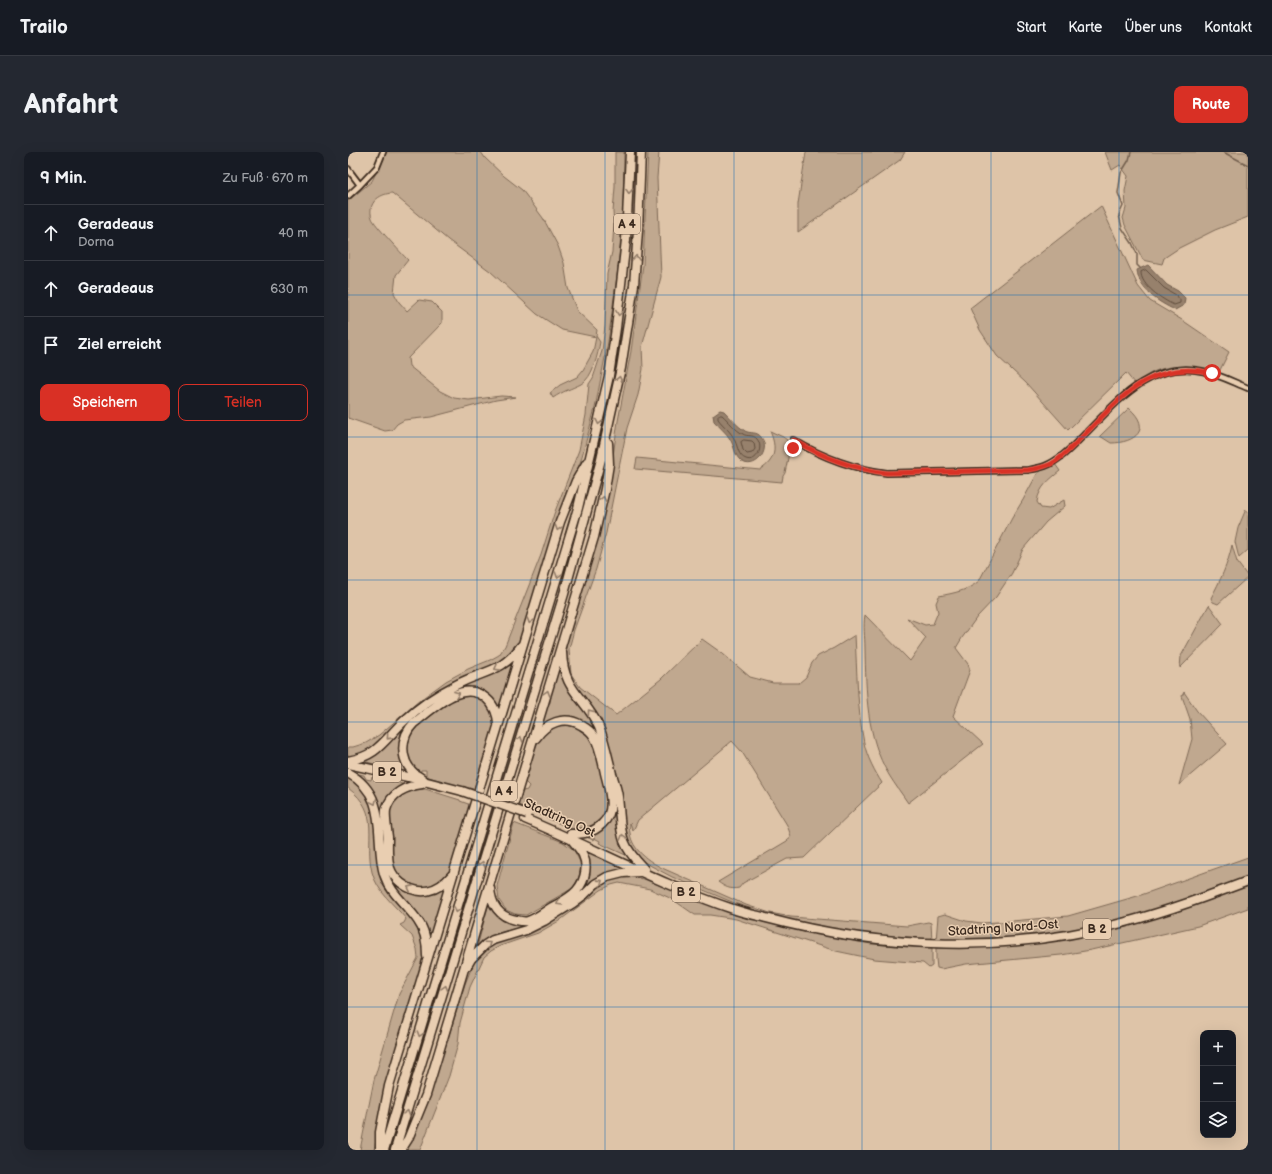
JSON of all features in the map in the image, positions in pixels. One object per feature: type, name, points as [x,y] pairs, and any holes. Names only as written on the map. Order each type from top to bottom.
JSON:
[{"type":"highway","name":"A 4","points":[[384,1150],[578,508],[609,376],[621,297],[626,240],[630,152]]},
{"type":"highway","name":"A 4","points":[[395,1150],[564,594],[608,431],[621,368],[634,285],[641,152]]},
{"type":"highway","points":[[401,1150],[408,1139],[426,1094],[594,537],[609,464],[608,431]]},
{"type":"highway","points":[[380,1150],[380,1132],[389,1086],[524,640],[560,522],[576,481],[591,455]]},
{"type":"highway","points":[[348,763],[367,756],[380,747],[403,722],[448,689],[470,678],[497,669],[512,658],[524,640]]},
{"type":"highway","points":[[462,973],[471,959],[485,945],[493,940],[526,930],[544,922],[574,903],[595,884],[607,877],[643,870],[627,849],[622,838],[618,796],[604,741],[593,715],[575,692],[565,676],[562,659],[562,644]]},
{"type":"highway","points":[[455,871],[442,885],[426,891],[418,891],[407,888],[396,879],[390,869],[386,810],[389,802],[402,790],[423,783],[410,769],[406,762],[402,746],[404,737],[408,728],[440,703],[454,694],[464,691],[473,691],[482,695],[492,704],[498,721],[498,730]]},
{"type":"highway","points":[[490,883],[490,894],[497,910],[503,916],[520,921],[528,921],[567,899],[582,884],[585,872],[583,855],[570,836],[596,830],[606,821],[611,812],[610,792],[598,745],[593,734],[588,729],[578,723],[559,721],[546,726],[532,744]]},
{"type":"highway","name":"Stadtring Ost","points":[[348,763],[462,794],[526,816],[570,836]]},
{"type":"highway","name":"Stadtring Ost","points":[[348,770],[423,783]]},
{"type":"highway","points":[[348,774],[360,782],[367,790],[376,806],[379,817],[384,873],[388,883],[418,921],[422,929],[427,950],[427,962]]},
{"type":"highway","name":"B 2","points":[[570,836],[643,870]]},
{"type":"highway","name":"Stadtring Nord-Ost","points":[[643,870],[754,914],[814,929],[885,940],[950,944],[1014,941],[1071,934],[1125,922],[1179,906],[1248,881]]},
{"type":"street","points":[[348,196],[376,167],[383,152]]},
{"type":"street","points":[[348,169],[360,185]]},
{"type":"street","points":[[793,448],[794,440],[808,449],[839,462],[867,470],[887,473],[1014,471],[1032,469],[1045,466],[1059,458],[1125,394],[1142,382],[1161,374],[1183,369],[1196,370],[1212,373],[1248,388]]},
{"type":"shaded area","points":[[386,152],[481,152],[485,158],[504,176],[522,190],[543,218],[558,246],[564,263],[568,288],[577,311],[597,330],[596,336],[600,342],[598,352],[592,371],[585,381],[553,398],[550,393],[560,385],[577,377],[583,370],[593,352],[596,337],[562,330],[537,314],[490,271],[448,240],[392,193],[383,195],[375,200],[371,208],[371,213],[377,226],[408,260],[396,275],[394,293],[399,302],[407,311],[419,300],[432,302],[442,312],[442,323],[408,358],[409,366],[440,391],[454,398],[469,400],[501,396],[516,397],[496,400],[431,417],[404,420],[397,424],[392,430],[385,431],[348,418],[348,201],[372,181]]},
{"type":"shaded area","points":[[615,152],[624,152],[623,214],[618,268],[608,342],[595,408],[581,460],[539,578],[517,647],[504,661],[455,682],[373,751],[348,759],[348,747],[366,743],[379,735],[420,700],[446,681],[499,655],[505,646],[541,555],[554,514],[579,450],[586,415],[589,384],[593,378],[602,351],[605,326],[607,274],[612,252],[614,225]]},
{"type":"shaded area","points":[[648,152],[659,152],[657,178],[661,277],[642,347],[643,369],[638,395],[627,428],[606,533],[596,569],[574,630],[569,649],[571,674],[580,687],[616,715],[661,679],[702,639],[723,654],[750,677],[773,683],[799,683],[806,677],[812,663],[818,656],[855,635],[859,703],[864,743],[867,754],[882,783],[804,858],[787,859],[743,883],[739,888],[728,888],[718,882],[787,841],[791,836],[787,825],[742,752],[732,741],[638,820],[633,831],[630,823],[631,839],[642,854],[662,868],[746,905],[770,913],[791,917],[907,926],[928,922],[931,923],[932,941],[843,932],[783,919],[737,904],[672,877],[642,861],[637,857],[625,835],[608,745],[570,680],[565,653],[586,579],[608,490],[618,421],[631,351],[643,265]]},
{"type":"shaded area","points":[[806,152],[905,152],[900,160],[798,232],[798,204]]},
{"type":"shaded area","points":[[1105,152],[1248,152],[1248,217],[1215,230],[1179,248],[1164,258],[1162,264],[1143,260],[1125,225],[1123,218],[1126,208],[1125,191],[1128,176],[1120,165],[1112,170]]},
{"type":"shaded area","points":[[1101,206],[1138,286],[1150,301],[1182,320],[1229,352],[1219,372],[1185,366],[1168,368],[1151,373],[1134,383],[1126,373],[1068,430],[1026,383],[997,356],[980,330],[970,308]]},
{"type":"shaded area","points":[[1129,408],[1140,422],[1138,433],[1134,437],[1120,442],[1111,443],[1100,436]]},
{"type":"shaded area","points":[[770,431],[783,437],[791,443],[782,482],[635,469],[637,458],[760,470],[769,462],[774,453],[774,443]]},
{"type":"shaded area","points":[[1055,464],[1060,471],[1042,488],[1037,502],[1041,508],[1049,509],[1064,500],[1065,506],[1046,522],[1023,549],[1012,573],[996,597],[977,617],[956,648],[968,664],[970,670],[953,716],[983,744],[908,803],[891,779],[881,760],[872,729],[866,681],[865,615],[910,661],[926,638],[907,618],[925,625],[933,624],[938,612],[936,603],[939,596],[955,593],[979,581],[1037,474],[1043,469]]},
{"type":"shaded area","points":[[1246,509],[1248,511],[1248,550],[1239,558],[1235,542],[1238,528]]},
{"type":"shaded area","points":[[1232,545],[1237,562],[1248,577],[1218,604],[1213,602],[1211,598],[1218,585]]},
{"type":"shaded area","points":[[1209,605],[1223,624],[1180,668],[1181,656]]},
{"type":"shaded area","points":[[514,658],[516,661],[505,699],[502,699],[498,709],[471,689],[463,688],[454,691],[401,739],[411,774],[375,766],[374,764],[367,762],[366,764],[356,763],[367,759],[381,750],[394,737],[395,738],[397,735],[396,734],[412,718],[451,689]]},
{"type":"shaded area","points":[[560,661],[598,730],[630,857],[599,843],[600,841],[594,838],[593,840],[584,836],[610,818],[601,748],[574,718],[542,727],[540,726],[547,703],[550,703],[551,697],[549,696]]},
{"type":"shaded area","points":[[1184,692],[1197,711],[1227,744],[1179,785],[1192,739],[1190,719],[1182,696]]},
{"type":"shaded area","points":[[473,694],[489,706],[494,719],[494,725],[474,789],[463,788],[426,776],[426,770],[421,770],[420,774],[412,764],[407,752],[407,740],[415,726],[457,696]]},
{"type":"shaded area","points":[[566,723],[587,731],[595,745],[608,798],[609,808],[605,818],[591,829],[578,831],[518,805],[523,791],[527,790],[529,786],[525,782],[534,750],[542,736],[547,730],[556,725]]},
{"type":"shaded area","points":[[353,773],[364,775],[366,779],[371,780],[372,777],[407,785],[388,801],[387,862],[410,892],[446,884],[430,946],[396,892],[387,873],[379,809]]},
{"type":"shaded area","points":[[348,778],[363,792],[374,809],[381,872],[413,917],[423,937],[423,957],[388,1080],[374,1150],[360,1150],[374,1080],[399,994],[418,958],[417,949],[412,936],[400,925],[404,923],[406,919],[382,892],[374,879],[370,860],[370,827],[368,817],[365,807],[358,797],[348,788]]},
{"type":"shaded area","points":[[416,789],[425,789],[471,805],[450,872],[443,881],[422,890],[400,880],[392,865],[388,818],[392,802],[400,794]]},
{"type":"shaded area","points":[[514,823],[563,842],[574,850],[581,864],[579,877],[573,888],[526,915],[515,914],[506,910],[499,900],[497,886]]},
{"type":"shaded area","points":[[586,852],[629,870],[585,888],[588,884],[590,874],[590,866]]},
{"type":"shaded area","points":[[1248,857],[1248,878],[1174,905],[1104,924],[1037,936],[1007,939],[936,941],[938,916],[945,914],[966,921],[982,923],[1068,916],[1141,895]]},
{"type":"shaded area","points":[[623,876],[644,879],[706,904],[779,926],[809,933],[871,944],[932,948],[932,966],[929,968],[923,963],[874,959],[836,951],[736,919],[710,915],[695,915],[672,899],[650,889],[619,883],[611,885],[601,890],[559,921],[538,933],[500,946],[484,957],[470,987],[460,1023],[458,1044],[449,1076],[420,1150],[407,1150],[437,1073],[465,984],[473,964],[480,955],[495,943],[539,928],[567,912],[611,878]]},
{"type":"shaded area","points":[[1248,886],[1248,908],[1198,926],[1091,950],[1061,955],[966,964],[941,969],[937,968],[936,948],[1014,945],[1091,935],[1190,907]]},
{"type":"shaded area","points":[[489,903],[502,919],[521,927],[487,938],[477,947]]},
{"type":"water","points":[[1148,265],[1167,285],[1178,291],[1185,298],[1184,305],[1175,310],[1156,299],[1145,289],[1141,284],[1137,270]]},
{"type":"water","points":[[720,410],[724,411],[745,431],[758,434],[761,437],[764,442],[764,448],[760,458],[751,463],[746,463],[739,459],[732,442],[714,421],[713,415]]},
{"type":"waterway","points":[[1131,152],[1129,160],[1121,173],[1118,193],[1123,206],[1119,215],[1122,228],[1137,254],[1137,265],[1140,268]]},
{"type":"waterway","points":[[1223,152],[1248,165]]},
{"type":"route","points":[[793,448],[794,440],[808,449],[835,460],[867,470],[887,473],[906,474],[1028,470],[1051,464],[1059,458],[1125,394],[1148,379],[1154,376],[1183,369],[1212,373]]}]
